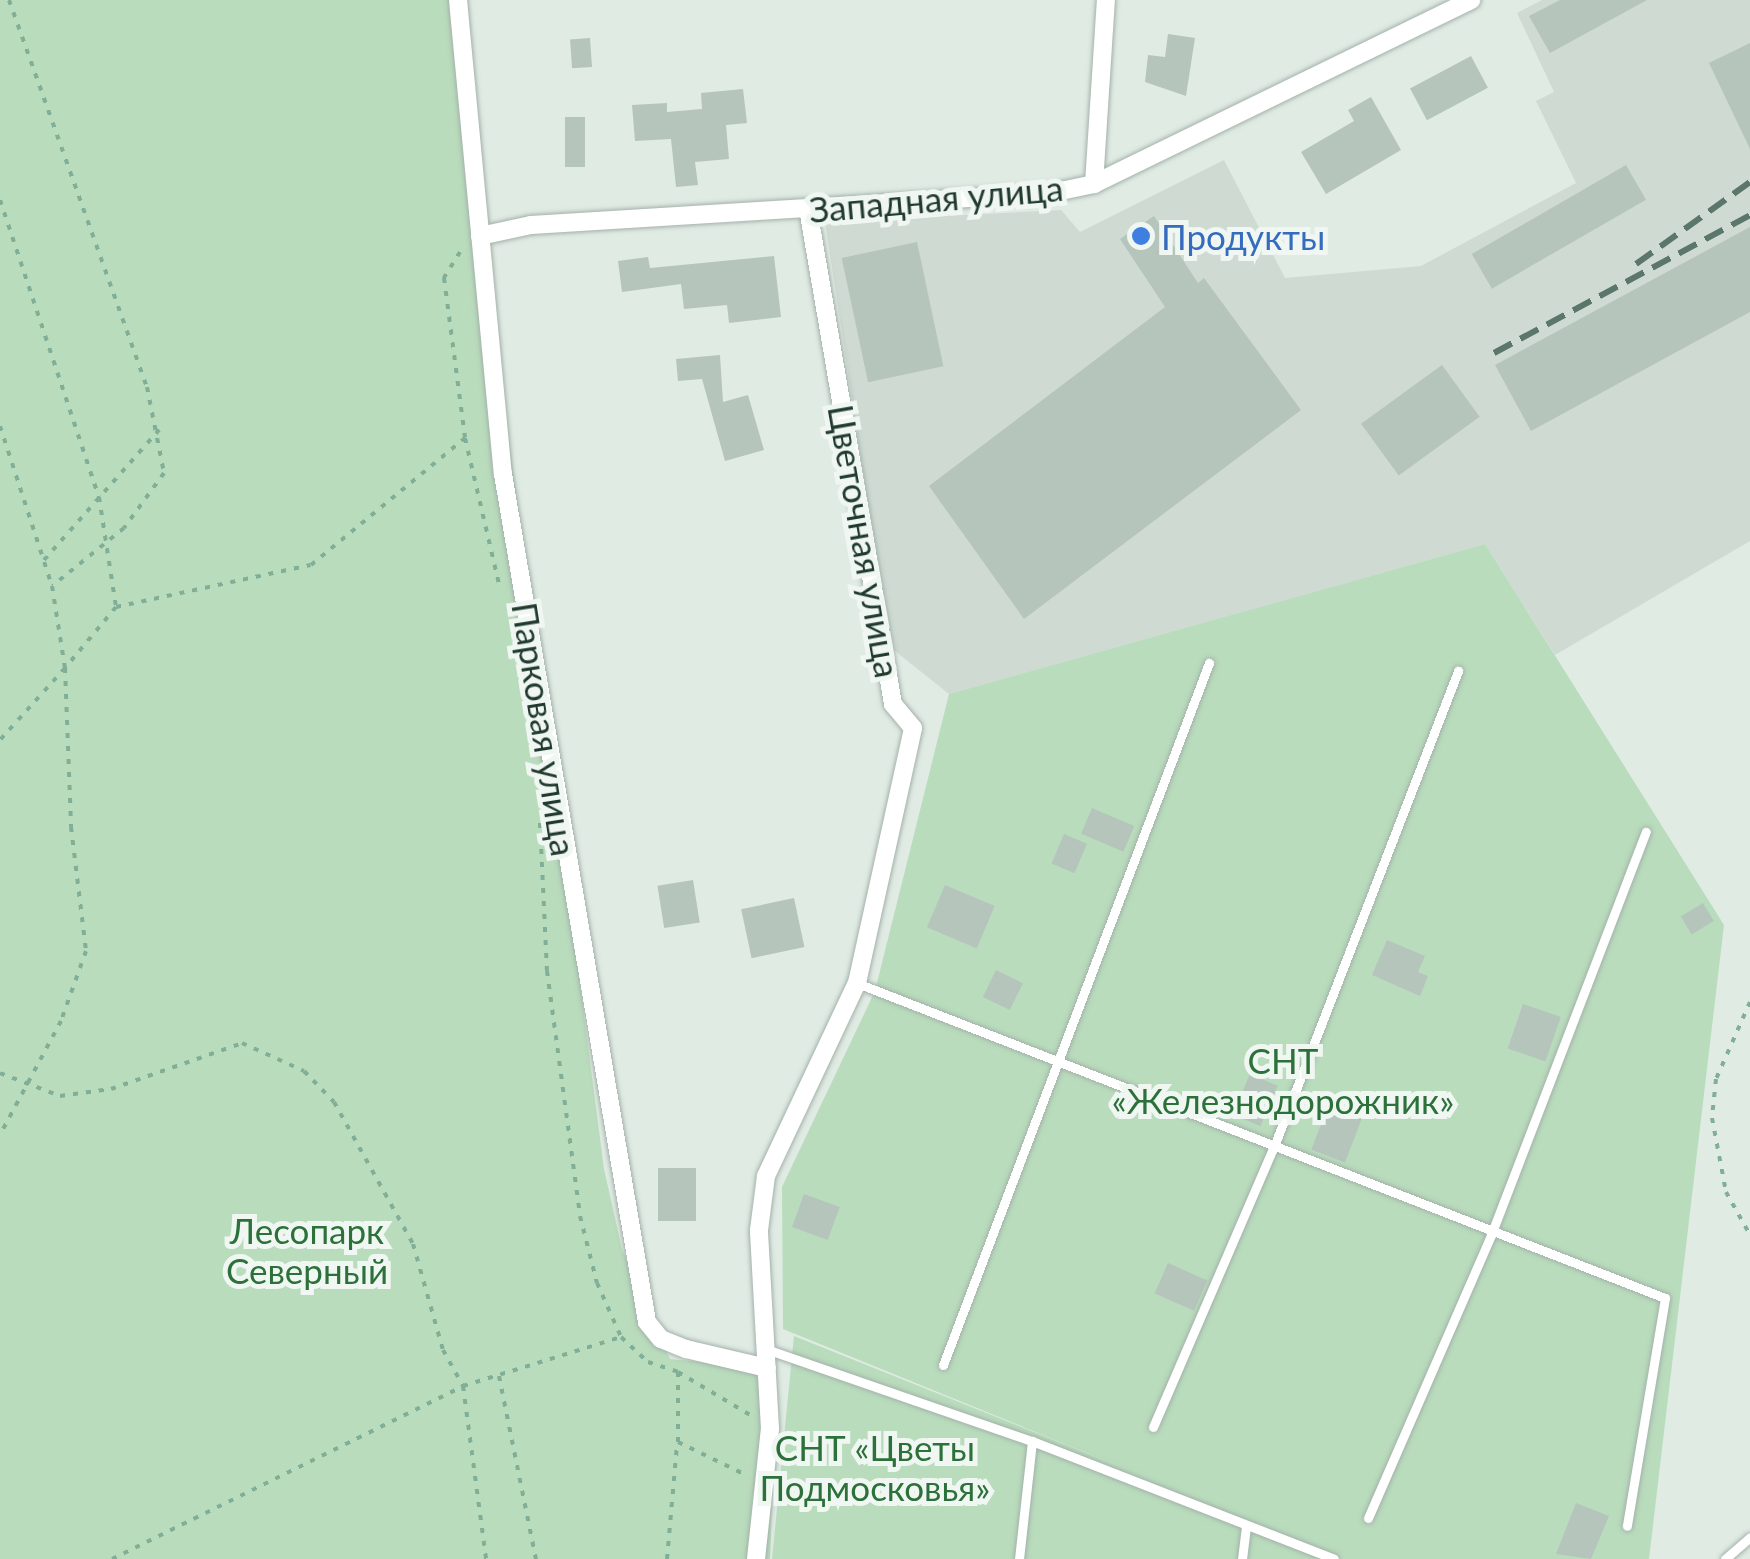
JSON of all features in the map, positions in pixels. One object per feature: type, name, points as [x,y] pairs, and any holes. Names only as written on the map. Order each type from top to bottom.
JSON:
[{"type":"street","name":"Парковая улица","points":[[458,0],[503,474],[647,1322],[674,1344],[766,1368]]},
{"type":"street","points":[[1094,184],[1106,0]]},
{"type":"street","name":"Западная улица","points":[[480,236],[531,225],[1051,193],[1094,184],[1470,0]]},
{"type":"street","name":"Цветочная улица","points":[[756,1559],[770,1429],[759,1230],[766,1176],[857,983],[913,728],[893,704],[808,209]]},
{"type":"lane","points":[[943,1364],[1054,1063],[1209,663]]},
{"type":"lane","points":[[1153,1427],[1273,1149],[1458,671]]},
{"type":"lane","points":[[1368,1518],[1491,1235],[1646,832]]},
{"type":"lane","points":[[857,983],[1491,1235],[1665,1298],[1627,1526]]},
{"type":"lane","points":[[766,1348],[1032,1441],[1246,1528],[1334,1559]]},
{"type":"lane","points":[[1019,1559],[1032,1441]]},
{"type":"lane","points":[[1242,1559],[1246,1528]]},
{"type":"lane","points":[[1725,1559],[1750,1538]]},
{"type":"path","points":[[9,0],[160,428],[164,472],[104,545],[52,586]]},
{"type":"path","points":[[0,200],[99,497],[116,607]]},
{"type":"path","points":[[0,426],[52,586],[65,668],[71,827],[86,951],[61,1020],[0,1135]]},
{"type":"path","points":[[44,560],[160,428]]},
{"type":"path","points":[[0,740],[116,607],[311,565],[464,438]]},
{"type":"path","points":[[1750,1002],[1716,1078],[1712,1118],[1726,1192],[1750,1235]]},
{"type":"path","points":[[0,1072],[60,1096],[111,1089],[242,1043],[304,1071],[334,1102],[413,1244],[443,1350],[463,1386],[486,1559]]},
{"type":"path","points":[[112,1559],[463,1386],[620,1337]]},
{"type":"path","points":[[667,1559],[678,1442],[678,1372]]},
{"type":"path","points":[[500,1376],[536,1559]]},
{"type":"path","points":[[678,1442],[763,1481]]},
{"type":"shaded area","points":[[1542,0],[1750,0],[1750,541],[1555,655],[1485,544],[949,694],[890,647],[825,222],[1061,210],[1080,232],[1224,160],[1285,278],[1421,266],[1576,183],[1536,101],[1554,92],[1517,13]]},
{"type":"green space","name":"Лесопарк Северный","points":[[0,0],[452,0],[604,1169],[622,1249],[670,1359],[748,1367],[767,1387],[775,1417],[770,1559],[0,1559]]},
{"type":"green space","name":"СНТ «Железнодорожник»","points":[[1485,544],[1724,925],[1649,1559],[772,1559],[794,1336],[1139,1474],[783,1329],[782,1187],[875,991],[949,694]]},
{"type":"building","points":[[1560,0],[1647,0],[1550,53],[1529,16]]},
{"type":"building","points":[[1168,34],[1195,38],[1186,96],[1145,82],[1148,55],[1165,57]]},
{"type":"building","points":[[590,38],[592,67],[572,68],[570,39]]},
{"type":"building","points":[[1750,43],[1750,149],[1709,63]]},
{"type":"building","points":[[1471,56],[1488,88],[1427,120],[1410,88]]},
{"type":"building","points":[[743,89],[747,123],[726,125],[729,159],[695,162],[698,185],[676,187],[671,139],[635,141],[632,105],[667,103],[667,112],[702,109],[701,93]]},
{"type":"building","points":[[1371,97],[1401,150],[1326,194],[1301,152],[1354,121],[1348,110]]},
{"type":"building","points":[[565,117],[585,117],[585,167],[565,167]]},
{"type":"building","points":[[1626,165],[1646,200],[1492,289],[1472,254]]},
{"type":"building","points":[[1154,216],[1198,283],[1204,278],[1301,410],[1024,619],[929,486],[1165,307],[1120,239]]},
{"type":"building","points":[[1750,227],[1750,312],[1531,431],[1495,365]]},
{"type":"building","points":[[917,242],[943,366],[868,382],[842,258]]},
{"type":"building","points":[[774,256],[781,317],[729,323],[727,305],[684,309],[681,284],[622,292],[618,261],[648,257],[650,268]]},
{"type":"building","points":[[720,355],[723,402],[748,395],[764,450],[725,461],[702,379],[678,381],[676,359]]},
{"type":"building","points":[[1442,365],[1480,417],[1399,476],[1361,424]]},
{"type":"building","points":[[1092,808],[1134,826],[1123,852],[1081,834]]},
{"type":"building","points":[[1064,834],[1087,844],[1075,873],[1051,863]]},
{"type":"building","points":[[693,880],[700,922],[664,928],[657,886]]},
{"type":"building","points":[[945,885],[995,906],[977,948],[927,927]]},
{"type":"building","points":[[794,898],[804,947],[752,958],[741,909]]},
{"type":"building","points":[[1703,903],[1714,921],[1692,934],[1681,916]]},
{"type":"building","points":[[1387,940],[1425,956],[1418,972],[1428,976],[1420,996],[1372,975]]},
{"type":"building","points":[[996,970],[1023,983],[1010,1010],[983,997]]},
{"type":"building","points":[[1523,1004],[1561,1017],[1546,1061],[1508,1048]]},
{"type":"building","points":[[1250,1074],[1278,1086],[1260,1126],[1233,1115]]},
{"type":"building","points":[[1330,1101],[1364,1114],[1345,1162],[1311,1150]]},
{"type":"building","points":[[658,1168],[696,1168],[696,1221],[658,1221]]},
{"type":"building","points":[[804,1194],[840,1207],[828,1240],[792,1227]]},
{"type":"building","points":[[1168,1263],[1207,1280],[1194,1311],[1155,1293]]},
{"type":"building","points":[[1576,1503],[1609,1516],[1591,1559],[1556,1554]]},
{"type":"railway","points":[[1636,264],[1750,182]]},
{"type":"railway","points":[[1494,353],[1750,215]]},
{"type":"place","name":"Продукты","points":[[1141,236]]},
{"type":"park label","name":"СНТ «Цветы Подмосковья»","points":[[875,1467]]}]
